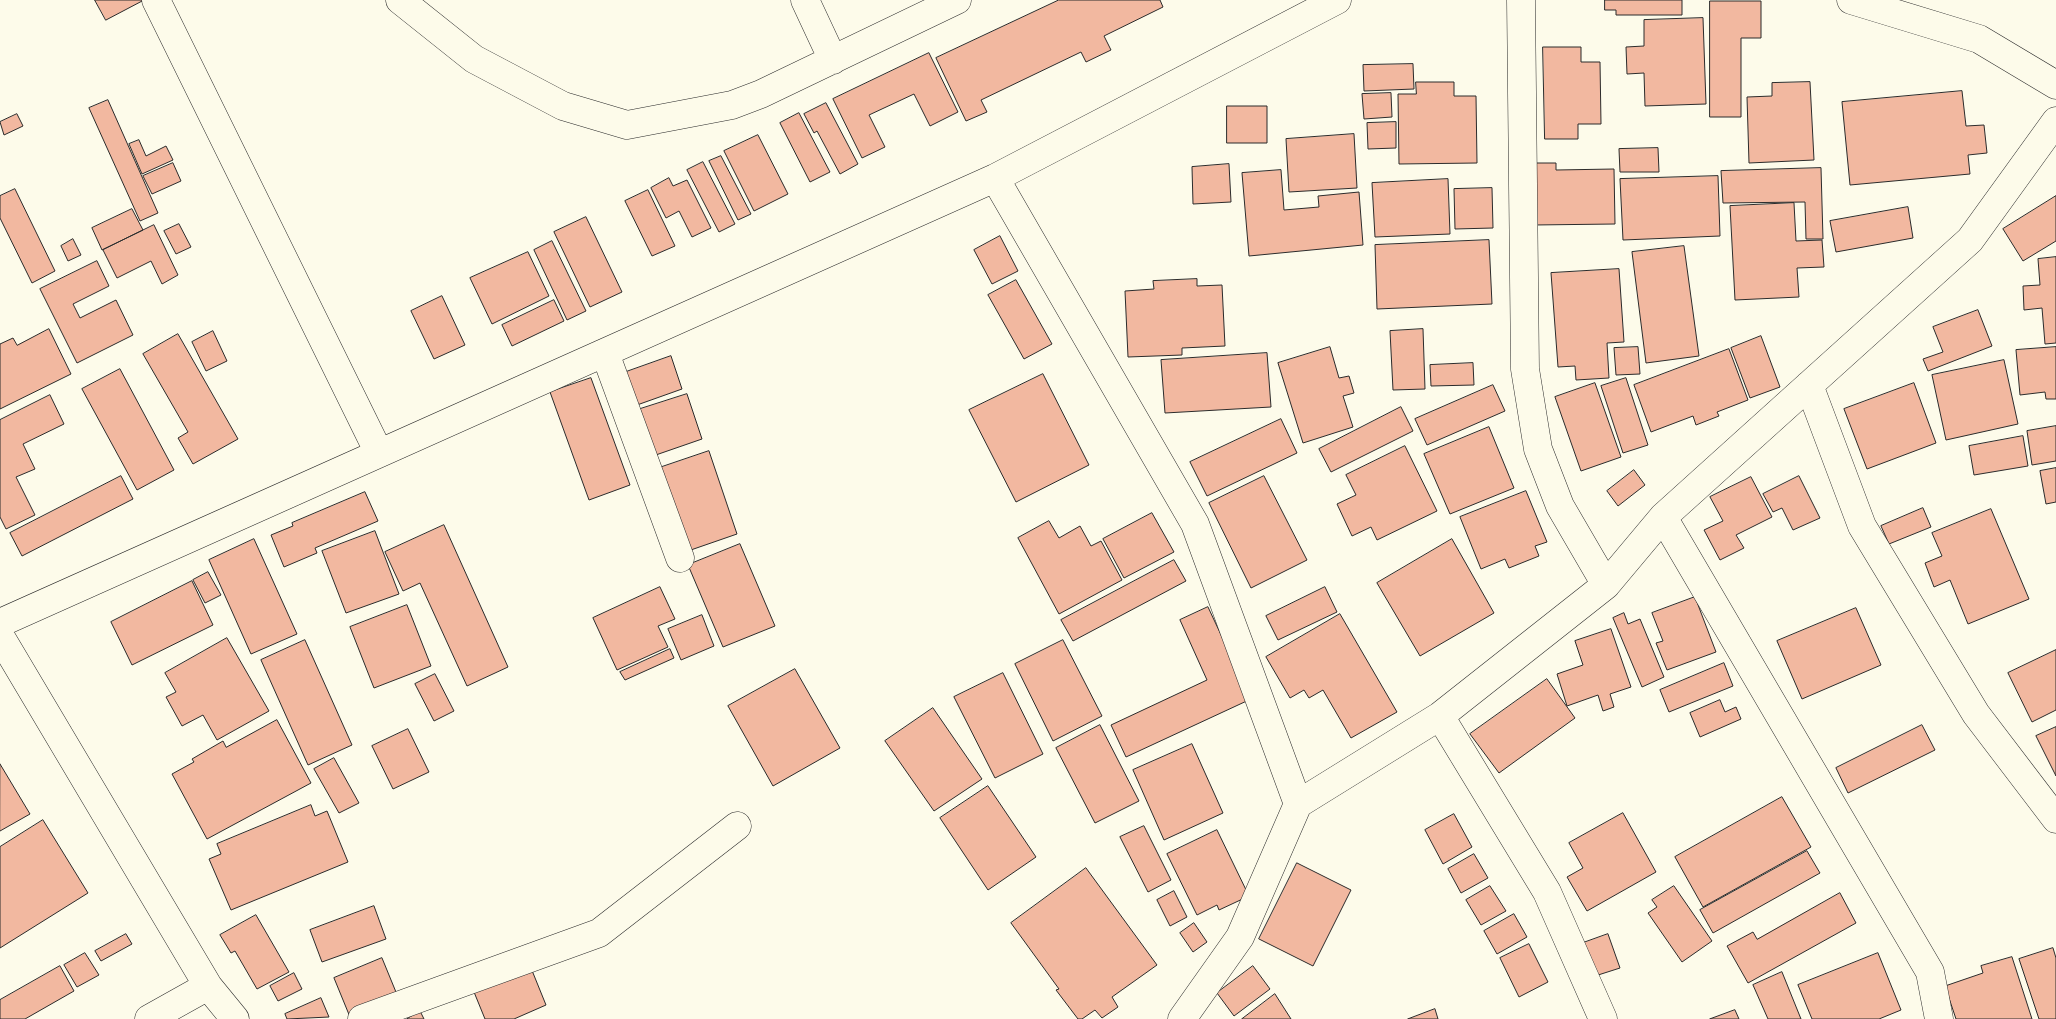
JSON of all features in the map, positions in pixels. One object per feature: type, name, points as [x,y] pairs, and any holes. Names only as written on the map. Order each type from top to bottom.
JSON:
[{"type":"street","points":[[156,0],[379,453]]},
{"type":"street","points":[[400,0],[474,59],[564,106],[627,125],[732,105],[761,94],[957,0]]},
{"type":"street","points":[[805,0],[833,60]]},
{"type":"street","points":[[0,623],[995,178],[1337,0]]},
{"type":"street","points":[[1522,0],[1525,369],[1538,449],[1560,506],[1606,586]]},
{"type":"street","points":[[1851,0],[1979,39],[2056,84]]},
{"type":"street","points":[[1182,1019],[1240,937],[1298,804],[1440,716],[1606,586],[1663,517],[1970,240],[2056,121]]},
{"type":"street","points":[[995,178],[1195,524],[1298,804]]},
{"type":"street","points":[[604,353],[680,558]]},
{"type":"street","points":[[1809,385],[1862,526],[1976,714],[2056,819]]},
{"type":"street","points":[[1663,517],[1930,972],[1939,1019]]},
{"type":"street","points":[[0,636],[208,986],[235,1019]]},
{"type":"street","points":[[1440,716],[1547,892],[1604,1019]]},
{"type":"street","points":[[362,1019],[599,933],[738,826]]},
{"type":"street","points":[[149,1019],[208,986]]},
{"type":"building","points":[[95,0],[144,0],[106,20]]},
{"type":"building","points":[[1059,0],[1160,0],[1163,7],[1104,36],[1111,50],[1086,62],[1081,52],[981,100],[987,112],[966,121],[936,58]]},
{"type":"building","points":[[1605,0],[1682,0],[1682,15],[1616,15],[1616,10],[1605,10]]},
{"type":"building","points":[[1710,1],[1761,1],[1761,38],[1741,38],[1741,117],[1710,117]]},
{"type":"building","points":[[1703,18],[1706,104],[1645,106],[1644,73],[1627,74],[1626,47],[1644,46],[1644,20]]},
{"type":"building","points":[[1543,47],[1581,47],[1581,62],[1600,62],[1601,124],[1578,124],[1578,139],[1545,139]]},
{"type":"building","points":[[929,53],[958,112],[930,126],[914,94],[869,115],[885,147],[862,158],[833,99]]},
{"type":"building","points":[[1413,64],[1414,89],[1364,91],[1363,65]]},
{"type":"building","points":[[1416,82],[1454,82],[1454,96],[1476,96],[1477,163],[1399,164],[1398,94],[1416,94]]},
{"type":"building","points":[[1810,82],[1814,160],[1749,163],[1747,97],[1772,96],[1772,83]]},
{"type":"building","points":[[1962,91],[1966,126],[1984,125],[1987,153],[1968,155],[1970,174],[1850,185],[1842,102]]},
{"type":"building","points":[[1391,93],[1392,117],[1364,119],[1362,94]]},
{"type":"building","points":[[108,100],[158,213],[140,221],[89,108]]},
{"type":"building","points":[[826,103],[858,164],[840,174],[817,131],[814,133],[804,114]]},
{"type":"building","points":[[1227,106],[1267,106],[1267,143],[1227,143]]},
{"type":"building","points":[[799,113],[830,172],[810,182],[780,123]]},
{"type":"building","points":[[17,114],[23,126],[4,135],[0,122]]},
{"type":"building","points":[[1396,122],[1396,148],[1368,149],[1367,123]]},
{"type":"building","points":[[1354,134],[1357,188],[1289,192],[1286,139]]},
{"type":"building","points":[[758,135],[788,194],[754,211],[724,151]]},
{"type":"building","points":[[139,140],[146,156],[166,146],[173,160],[142,174],[129,144]]},
{"type":"building","points":[[1658,148],[1659,172],[1620,172],[1619,149]]},
{"type":"building","points":[[721,156],[751,214],[738,220],[709,161]]},
{"type":"building","points":[[703,162],[735,224],[719,232],[687,170]]},
{"type":"building","points":[[173,163],[181,181],[152,194],[143,176]]},
{"type":"building","points":[[1533,163],[1556,163],[1556,170],[1614,169],[1615,224],[1534,225]]},
{"type":"building","points":[[1229,164],[1231,202],[1193,204],[1192,167]]},
{"type":"building","points":[[1821,168],[1823,239],[1806,239],[1805,202],[1723,203],[1721,171]]},
{"type":"building","points":[[1281,170],[1284,210],[1319,207],[1318,196],[1359,192],[1363,245],[1249,256],[1242,173]]},
{"type":"building","points":[[1718,176],[1720,236],[1623,240],[1620,179]]},
{"type":"building","points":[[669,178],[673,186],[687,180],[711,228],[692,237],[679,211],[666,218],[651,188]]},
{"type":"building","points":[[1448,179],[1450,234],[1375,237],[1372,183]]},
{"type":"building","points":[[1492,188],[1493,228],[1455,229],[1454,189]]},
{"type":"building","points":[[15,189],[55,271],[32,283],[0,218],[0,196]]},
{"type":"building","points":[[648,190],[675,246],[652,256],[625,201]]},
{"type":"building","points":[[2056,196],[2056,241],[2023,261],[2003,229]]},
{"type":"building","points":[[1794,203],[1796,241],[1822,240],[1824,267],[1797,268],[1799,297],[1735,300],[1730,206]]},
{"type":"building","points":[[1908,207],[1913,238],[1836,252],[1830,221]]},
{"type":"building","points":[[132,209],[143,230],[102,250],[92,228]]},
{"type":"building","points":[[586,217],[622,292],[590,307],[554,232]]},
{"type":"building","points":[[179,224],[191,247],[176,254],[164,231]]},
{"type":"building","points":[[154,225],[178,275],[162,284],[151,261],[117,278],[103,250]]},
{"type":"building","points":[[1000,236],[1018,271],[992,284],[974,250]]},
{"type":"building","points":[[73,239],[81,255],[68,261],[61,246]]},
{"type":"building","points":[[1489,240],[1492,304],[1377,309],[1375,245]]},
{"type":"building","points":[[552,241],[586,311],[567,320],[534,250]]},
{"type":"building","points":[[1684,246],[1699,356],[1646,363],[1632,252]]},
{"type":"building","points":[[528,252],[549,296],[492,324],[470,278]]},
{"type":"building","points":[[2056,257],[2056,343],[2045,344],[2042,308],[2024,310],[2023,286],[2040,285],[2038,259]]},
{"type":"building","points":[[97,261],[109,286],[73,304],[80,318],[116,300],[133,335],[77,363],[40,289]]},
{"type":"building","points":[[1619,269],[1624,342],[1607,343],[1609,378],[1576,380],[1575,366],[1558,367],[1551,273]]},
{"type":"building","points":[[1197,279],[1197,286],[1222,285],[1225,346],[1182,348],[1182,355],[1128,357],[1125,291],[1154,289],[1153,281]]},
{"type":"building","points":[[1016,280],[1052,344],[1024,359],[988,295]]},
{"type":"building","points":[[442,296],[465,345],[434,359],[411,311]]},
{"type":"building","points":[[554,300],[564,321],[512,346],[502,325]]},
{"type":"building","points":[[1978,310],[1992,346],[1928,371],[1923,359],[1943,352],[1933,327]]},
{"type":"building","points":[[49,329],[71,374],[0,409],[0,344],[13,338],[17,345]]},
{"type":"building","points":[[1423,329],[1425,389],[1393,390],[1390,331]]},
{"type":"building","points":[[213,331],[227,361],[206,371],[192,342]]},
{"type":"building","points":[[178,334],[238,439],[193,464],[178,438],[188,432],[143,354]]},
{"type":"building","points":[[1761,336],[1780,387],[1750,398],[1731,348]]},
{"type":"building","points":[[1330,347],[1339,378],[1349,376],[1354,393],[1343,396],[1353,427],[1303,443],[1278,363]]},
{"type":"building","points":[[1638,347],[1640,374],[1616,375],[1614,348]]},
{"type":"building","points":[[2056,347],[2056,399],[2046,399],[2045,392],[2020,395],[2016,350]]},
{"type":"building","points":[[1729,349],[1748,400],[1717,412],[1719,416],[1696,425],[1693,416],[1651,432],[1634,385]]},
{"type":"building","points":[[1267,353],[1271,407],[1165,413],[1161,360]]},
{"type":"building","points":[[671,356],[682,389],[637,405],[626,372]]},
{"type":"building","points":[[2004,360],[2018,424],[1946,440],[1932,375]]},
{"type":"building","points":[[1473,363],[1474,385],[1431,386],[1430,365]]},
{"type":"building","points":[[120,369],[174,470],[137,490],[82,389]]},
{"type":"building","points":[[1043,374],[1089,465],[1016,502],[969,410]]},
{"type":"building","points":[[591,378],[630,485],[589,500],[550,392]]},
{"type":"building","points":[[1626,378],[1648,445],[1623,453],[1601,386]]},
{"type":"building","points":[[1595,383],[1621,457],[1581,471],[1555,397]]},
{"type":"building","points":[[1914,383],[1936,443],[1867,469],[1844,409]]},
{"type":"building","points":[[1493,385],[1505,411],[1427,445],[1415,419]]},
{"type":"building","points":[[687,394],[702,439],[650,457],[634,411]]},
{"type":"building","points":[[50,395],[64,424],[23,444],[35,469],[16,477],[35,515],[6,529],[0,517],[0,420]]},
{"type":"building","points":[[1401,407],[1413,431],[1331,472],[1319,449]]},
{"type":"building","points":[[1281,419],[1297,453],[1207,496],[1190,462]]},
{"type":"building","points":[[2056,426],[2056,461],[2032,465],[2027,431]]},
{"type":"building","points":[[1489,427],[1514,488],[1450,514],[1424,454]]},
{"type":"building","points":[[2023,436],[2028,466],[1974,475],[1969,446]]},
{"type":"building","points":[[1405,446],[1437,511],[1377,540],[1371,527],[1352,536],[1337,504],[1356,495],[1346,475]]},
{"type":"building","points":[[709,451],[737,534],[685,552],[656,469]]},
{"type":"building","points":[[2056,468],[2056,502],[2046,504],[2040,471]]},
{"type":"building","points":[[1634,470],[1645,485],[1618,506],[1607,491]]},
{"type":"building","points":[[121,476],[133,499],[22,556],[10,533]]},
{"type":"building","points":[[1264,476],[1307,560],[1251,588],[1209,503]]},
{"type":"building","points":[[1799,476],[1820,518],[1793,530],[1782,508],[1773,512],[1763,494]]},
{"type":"building","points":[[1751,477],[1772,517],[1736,535],[1744,548],[1720,560],[1704,530],[1723,521],[1710,497]]},
{"type":"building","points":[[1526,491],[1547,542],[1535,546],[1539,556],[1509,568],[1505,559],[1481,569],[1460,517]]},
{"type":"building","points":[[365,492],[378,521],[315,548],[317,553],[284,567],[271,535],[293,526],[292,523]]},
{"type":"building","points":[[1923,508],[1931,527],[1889,544],[1881,526]]},
{"type":"building","points":[[1991,509],[2029,599],[1968,624],[1950,580],[1934,587],[1925,563],[1942,556],[1932,533]]},
{"type":"building","points":[[1152,513],[1174,552],[1124,578],[1103,539]]},
{"type":"building","points":[[1049,521],[1059,538],[1080,526],[1091,546],[1101,541],[1122,580],[1059,614],[1018,538]]},
{"type":"building","points":[[444,525],[508,667],[467,686],[420,583],[403,591],[385,552]]},
{"type":"building","points":[[375,531],[399,594],[346,613],[322,551]]},
{"type":"building","points":[[254,539],[297,634],[251,654],[209,560]]},
{"type":"building","points":[[1452,539],[1494,613],[1420,656],[1377,583]]},
{"type":"building","points":[[740,544],[775,626],[723,647],[688,565]]},
{"type":"building","points":[[1174,560],[1186,581],[1073,641],[1061,620]]},
{"type":"building","points":[[208,572],[221,595],[205,603],[193,580]]},
{"type":"building","points":[[192,581],[213,625],[132,665],[111,622]]},
{"type":"building","points":[[660,587],[675,619],[658,626],[668,647],[617,670],[593,618]]},
{"type":"building","points":[[1325,587],[1337,612],[1278,640],[1266,616]]},
{"type":"building","points":[[1695,597],[1716,652],[1667,670],[1656,643],[1663,641],[1652,613]]},
{"type":"building","points":[[407,605],[431,666],[374,688],[350,627]]},
{"type":"building","points":[[1208,607],[1251,699],[1126,757],[1111,725],[1207,680],[1180,620]]},
{"type":"building","points":[[1856,608],[1881,665],[1802,699],[1777,641]]},
{"type":"building","points":[[1624,613],[1628,624],[1640,619],[1664,677],[1642,687],[1613,618]]},
{"type":"building","points":[[1340,614],[1397,712],[1351,738],[1323,690],[1309,698],[1304,690],[1290,698],[1266,657]]},
{"type":"building","points":[[702,615],[714,646],[681,660],[668,629]]},
{"type":"building","points":[[1611,629],[1631,687],[1610,694],[1614,707],[1603,711],[1598,695],[1567,706],[1557,674],[1583,665],[1575,641]]},
{"type":"building","points":[[227,638],[269,711],[217,740],[203,715],[182,726],[166,697],[176,692],[165,673]]},
{"type":"building","points":[[305,640],[352,745],[308,765],[261,660]]},
{"type":"building","points":[[1063,640],[1102,716],[1053,741],[1015,664]]},
{"type":"building","points":[[670,649],[674,658],[625,680],[620,672]]},
{"type":"building","points":[[2056,650],[2056,710],[2032,722],[2008,673]]},
{"type":"building","points":[[1724,663],[1733,686],[1669,712],[1660,690]]},
{"type":"building","points":[[795,669],[840,748],[773,786],[728,706]]},
{"type":"building","points":[[1003,673],[1043,754],[995,778],[954,697]]},
{"type":"building","points":[[435,674],[454,711],[434,721],[415,684]]},
{"type":"building","points":[[1547,679],[1575,718],[1499,773],[1470,734]]},
{"type":"building","points":[[1720,700],[1725,712],[1736,707],[1741,719],[1700,737],[1690,713]]},
{"type":"building","points":[[933,708],[982,779],[934,811],[885,741]]},
{"type":"building","points":[[277,720],[311,783],[207,839],[172,774],[194,762],[192,759],[223,741],[226,747]]},
{"type":"building","points":[[1100,725],[1139,801],[1095,823],[1056,748]]},
{"type":"building","points":[[1922,725],[1935,750],[1848,793],[1836,768]]},
{"type":"building","points":[[2056,727],[2056,776],[2036,736]]},
{"type":"building","points":[[408,729],[429,772],[393,789],[372,746]]},
{"type":"building","points":[[1192,744],[1223,813],[1164,840],[1133,770]]},
{"type":"building","points":[[334,758],[359,803],[339,813],[314,769]]},
{"type":"building","points":[[0,764],[30,814],[0,831]]},
{"type":"building","points":[[988,786],[1036,857],[988,890],[940,818]]},
{"type":"building","points":[[1782,797],[1811,847],[1703,907],[1675,857]]},
{"type":"building","points":[[311,805],[315,816],[327,811],[348,862],[231,910],[209,859],[221,854],[217,844]]},
{"type":"building","points":[[1623,813],[1656,872],[1587,911],[1567,877],[1583,868],[1569,843]]},
{"type":"building","points":[[1454,814],[1472,847],[1443,864],[1425,830]]},
{"type":"building","points":[[43,820],[88,893],[0,948],[0,847]]},
{"type":"building","points":[[1144,826],[1171,880],[1148,892],[1120,837]]},
{"type":"building","points":[[1217,830],[1249,896],[1219,910],[1217,905],[1197,915],[1167,854]]},
{"type":"building","points":[[1807,851],[1820,873],[1713,933],[1700,910]]},
{"type":"building","points":[[1474,854],[1488,878],[1461,893],[1448,869]]},
{"type":"building","points":[[1297,863],[1351,890],[1313,966],[1259,939]]},
{"type":"building","points":[[1086,868],[1157,965],[1112,997],[1118,1007],[1102,1018],[1095,1010],[1082,1019],[1078,1019],[1056,990],[1059,989],[1011,923]]},
{"type":"building","points":[[1490,886],[1506,911],[1481,925],[1466,900]]},
{"type":"building","points":[[1674,886],[1712,941],[1682,962],[1648,913],[1657,907],[1652,900]]},
{"type":"building","points":[[1174,891],[1187,917],[1170,926],[1157,900]]},
{"type":"building","points":[[1840,893],[1856,923],[1748,983],[1727,946],[1753,932],[1757,939]]},
{"type":"building","points":[[374,906],[386,939],[322,962],[310,930]]},
{"type":"building","points":[[1514,914],[1527,937],[1497,954],[1484,931]]},
{"type":"building","points":[[256,915],[289,972],[257,989],[235,951],[231,953],[220,935]]},
{"type":"building","points":[[1194,923],[1207,942],[1193,952],[1180,933]]},
{"type":"building","points":[[126,934],[132,944],[101,961],[95,951]]},
{"type":"building","points":[[1608,934],[1620,968],[1595,976],[1583,943]]},
{"type":"building","points":[[1529,944],[1548,982],[1519,997],[1500,958]]},
{"type":"building","points":[[2053,948],[2056,958],[2056,1019],[2039,1019],[2019,959]]},
{"type":"building","points":[[85,953],[99,975],[77,987],[64,965]]},
{"type":"building","points":[[1878,953],[1901,1010],[1879,1019],[1812,1019],[1798,985]]},
{"type":"building","points":[[2012,957],[2032,1019],[1956,1019],[1945,986],[1983,973],[1981,966]]},
{"type":"building","points":[[382,958],[398,997],[350,1017],[334,978]]},
{"type":"building","points":[[60,966],[74,991],[25,1019],[0,1019],[0,1000]]},
{"type":"building","points":[[1253,966],[1270,989],[1234,1016],[1217,993]]},
{"type":"building","points":[[531,968],[546,1005],[514,1019],[485,1019],[474,992]]},
{"type":"building","points":[[1782,972],[1801,1019],[1768,1019],[1753,985]]},
{"type":"building","points":[[294,973],[302,989],[278,1001],[270,986]]},
{"type":"building","points":[[1275,994],[1291,1019],[1242,1019]]},
{"type":"building","points":[[321,998],[329,1017],[287,1019],[285,1014]]},
{"type":"building","points":[[1435,1009],[1438,1019],[1408,1019]]},
{"type":"building","points":[[1735,1010],[1739,1019],[1710,1019]]},
{"type":"building","points":[[420,1011],[424,1019],[407,1019]]}]
